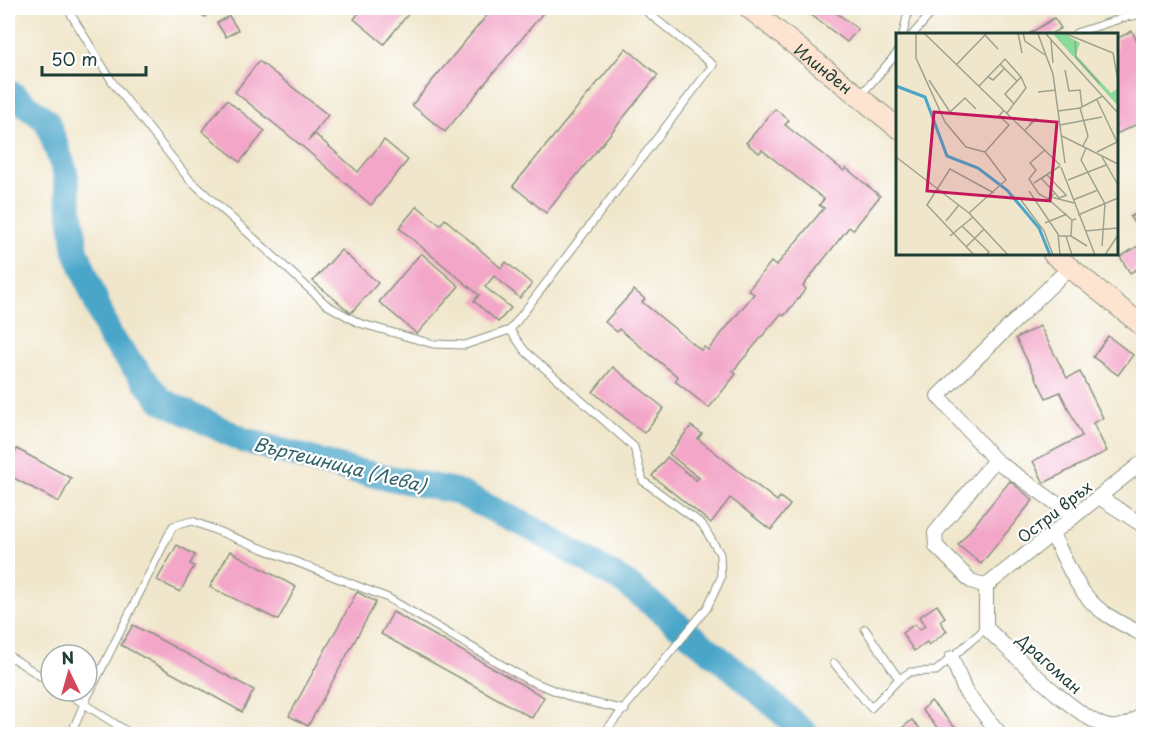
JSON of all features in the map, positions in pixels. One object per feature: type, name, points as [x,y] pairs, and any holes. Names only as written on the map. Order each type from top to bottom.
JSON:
[{"type":"street","name":"Илинден","points":[[749,8],[896,127]]},
{"type":"street","points":[[1054,255],[1143,327]]},
{"type":"street","points":[[1070,267],[938,396],[995,460],[1074,516]]},
{"type":"street","points":[[986,628],[986,586],[971,581],[936,546],[935,533],[995,460]]},
{"type":"street","name":"Остри връх","points":[[986,586],[1143,461]]},
{"type":"street","points":[[1099,497],[1143,526]]},
{"type":"street","points":[[1052,534],[1076,582],[1086,596],[1102,612],[1143,635]]},
{"type":"street","name":"Драгоман","points":[[986,628],[1040,679],[1091,721],[1112,728],[1132,723]]},
{"type":"street","points":[[951,658],[965,691],[1000,735]]},
{"type":"street","points":[[1141,735],[1132,723],[1143,713]]},
{"type":"lane","points":[[67,8],[113,83],[189,179],[327,305],[359,323],[433,344],[465,345],[510,330],[713,65],[642,8]]},
{"type":"lane","points":[[903,33],[909,8]]},
{"type":"lane","points":[[914,33],[936,8]]},
{"type":"lane","points":[[1076,33],[1126,16],[1143,14]]},
{"type":"lane","points":[[859,97],[896,53]]},
{"type":"lane","points":[[510,330],[525,351],[634,447],[643,481],[702,524],[720,554],[721,578],[707,608],[603,735]]},
{"type":"lane","points":[[71,735],[84,704],[173,526],[192,520],[388,598],[526,679],[573,698],[625,710]]},
{"type":"lane","points":[[834,663],[871,708],[899,679],[910,672],[936,671],[986,628]]},
{"type":"lane","points":[[865,629],[899,679]]},
{"type":"lane","points":[[8,655],[39,675]]},
{"type":"lane","points":[[84,704],[131,735]]},
{"type":"building","points":[[193,8],[213,8],[205,17]]},
{"type":"building","points":[[363,8],[413,8],[384,44],[354,19]]},
{"type":"building","points":[[493,8],[547,8],[445,132],[412,105]]},
{"type":"building","points":[[802,8],[830,8],[858,29],[847,42]]},
{"type":"building","points":[[229,16],[238,30],[226,37],[217,23]]},
{"type":"building","points":[[1054,18],[1061,28],[1053,33],[1031,33]]},
{"type":"building","points":[[1132,31],[1144,56],[1144,121],[1118,133],[1118,38]]},
{"type":"building","points":[[626,48],[658,75],[546,213],[513,186]]},
{"type":"building","points":[[259,61],[328,115],[308,141],[315,134],[358,172],[384,140],[408,160],[371,205],[235,92]]},
{"type":"building","points":[[227,100],[265,131],[240,162],[202,131]]},
{"type":"building","points":[[775,109],[789,120],[785,125],[844,171],[846,168],[880,196],[853,230],[849,227],[803,286],[806,289],[784,316],[781,314],[733,371],[736,374],[709,408],[675,381],[678,377],[619,329],[617,332],[605,322],[634,290],[645,299],[642,302],[701,350],[704,347],[708,350],[754,294],[748,290],[771,262],[776,266],[824,208],[819,205],[824,199],[762,150],[759,153],[746,143]]},
{"type":"building","points":[[417,206],[440,225],[445,219],[501,268],[506,262],[532,284],[520,298],[494,276],[485,287],[511,308],[498,322],[474,301],[479,295],[399,228]]},
{"type":"building","points":[[1144,209],[1144,238],[1130,217]]},
{"type":"building","points":[[1144,242],[1144,265],[1130,273],[1120,257]]},
{"type":"building","points":[[341,250],[378,283],[351,313],[313,281]]},
{"type":"building","points":[[421,253],[459,286],[417,334],[379,302]]},
{"type":"building","points":[[1040,326],[1067,378],[1080,372],[1103,418],[1093,423],[1107,451],[1044,483],[1033,461],[1082,436],[1060,392],[1046,398],[1016,338]]},
{"type":"building","points":[[1108,336],[1133,355],[1118,375],[1093,357]]},
{"type":"building","points":[[613,367],[664,408],[644,433],[593,392]]},
{"type":"building","points":[[691,426],[702,434],[698,439],[777,501],[780,497],[790,505],[771,530],[730,498],[711,523],[652,476],[667,457],[696,480],[699,478],[669,454]]},
{"type":"building","points":[[17,449],[71,478],[59,502],[8,475],[8,465]]},
{"type":"building","points":[[1010,481],[1033,500],[981,564],[958,545]]},
{"type":"building","points":[[177,545],[195,555],[190,564],[194,566],[180,592],[157,580]]},
{"type":"building","points":[[230,551],[296,587],[278,620],[210,587]]},
{"type":"building","points":[[357,592],[376,602],[308,726],[289,716]]},
{"type":"building","points":[[937,605],[945,617],[940,621],[947,631],[929,645],[927,642],[914,651],[902,633],[915,624],[919,630],[925,626],[919,617]]},
{"type":"building","points":[[393,612],[544,697],[532,718],[381,634]]},
{"type":"building","points":[[133,625],[254,690],[242,712],[121,645]]},
{"type":"building","points":[[931,701],[961,734],[943,734],[922,710]]},
{"type":"building","points":[[912,720],[925,734],[906,734],[901,729]]},
{"type":"waterway","name":"Въртешница (Лева)","points":[[8,91],[47,121],[65,172],[76,251],[110,337],[161,400],[243,440],[346,469],[455,491],[533,529],[627,584],[739,674],[806,734]]}]
